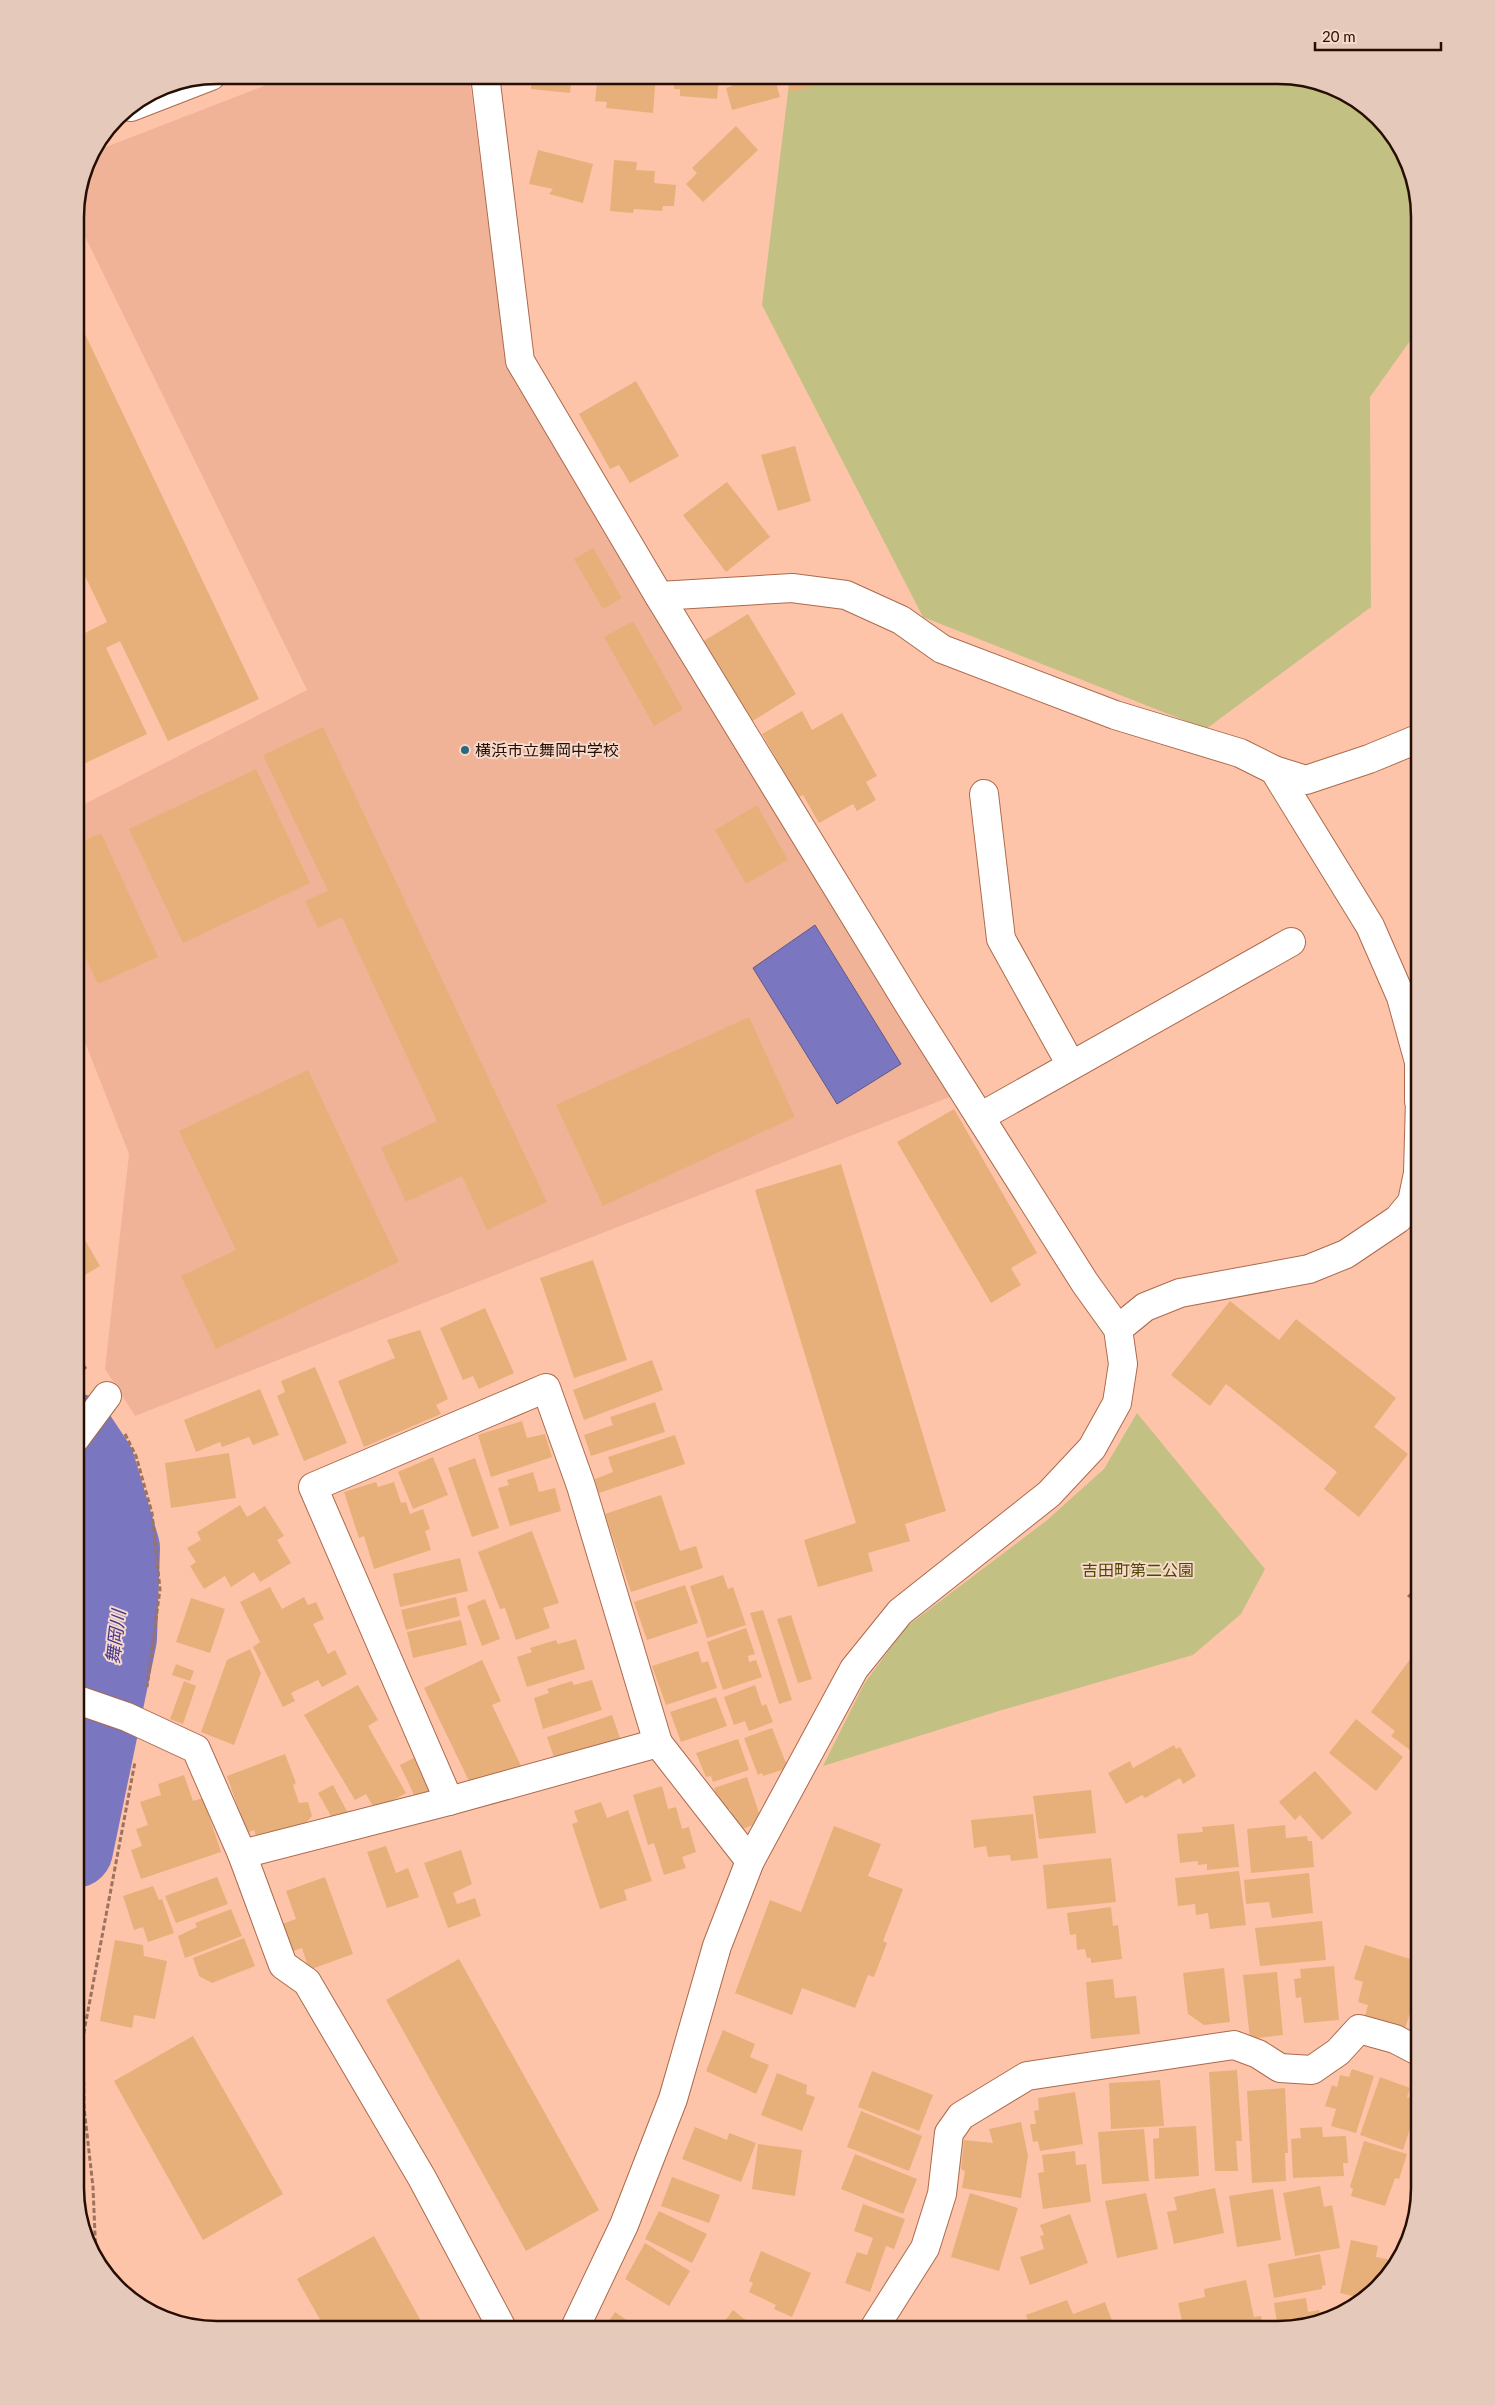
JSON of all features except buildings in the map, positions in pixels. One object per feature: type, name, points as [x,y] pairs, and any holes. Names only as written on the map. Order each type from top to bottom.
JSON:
[{"type":"street","points":[[486,84],[520,361],[659,596],[910,1008],[1085,1283],[1118,1329],[1123,1364],[1117,1403],[1092,1448],[1050,1494],[900,1612],[854,1669],[750,1861],[717,1946],[673,2099],[624,2225],[578,2321]]},
{"type":"street","points":[[659,596],[792,588],[846,595],[901,620],[942,650],[1115,715],[1240,753],[1274,770],[1306,780],[1369,759],[1411,742]]},
{"type":"street","points":[[1274,770],[1370,926],[1401,997],[1411,1033]]},
{"type":"street","points":[[984,794],[1001,939],[1071,1066]]},
{"type":"street","points":[[980,1117],[1291,942]]},
{"type":"street","points":[[1118,1329],[1145,1307],[1180,1293],[1309,1269],[1346,1254],[1398,1219],[1411,1203]]},
{"type":"street","points":[[449,1801],[313,1487],[546,1388],[581,1486],[658,1742],[750,1861]]},
{"type":"street","points":[[84,1426],[100,1404]]},
{"type":"street","points":[[84,1702],[135,1721],[196,1749],[242,1854],[283,1965],[308,1982],[422,2178],[498,2321]]},
{"type":"street","points":[[242,1854],[449,1801],[658,1742]]},
{"type":"street","points":[[879,2321],[925,2248],[942,2194],[949,2133],[961,2116],[1027,2076],[1234,2045],[1258,2054],[1280,2068],[1312,2070],[1338,2052],[1359,2029],[1395,2039],[1411,2047]]},
{"type":"path","points":[[84,1372],[100,1404],[136,1456],[152,1513],[160,1590],[135,1721],[84,2031]]},
{"type":"path","points":[[1408,1597],[1411,1594]]},
{"type":"path","points":[[84,2107],[93,2187],[95,2243]]},
{"type":"shaded area","name":"横浜市立舞岡中学校","points":[[269,84],[470,84],[507,367],[950,1097],[135,1416],[105,1369],[129,1154],[84,1040],[84,804],[307,690],[84,234],[86,191],[94,166],[103,148]]},
{"type":"shaded area","points":[[815,925],[901,1064],[837,1104],[753,968]]},
{"type":"green space","points":[[789,84],[1287,84],[1304,86],[1337,97],[1366,117],[1389,143],[1398,158],[1407,182],[1410,199],[1411,340],[1370,397],[1371,607],[1206,729],[923,617],[762,305]]},
{"type":"green space","name":"吉田町第二公園","points":[[1137,1413],[1265,1569],[1241,1614],[1193,1655],[1002,1710],[823,1766],[864,1684],[906,1627],[1046,1521],[1104,1469]]},
{"type":"waterway","name":"舞岡川","points":[[84,1444],[97,1464],[122,1548],[119,1638],[84,1807]]},
{"type":"place","name":"横浜市立舞岡中学校","points":[[465,750]]}]
